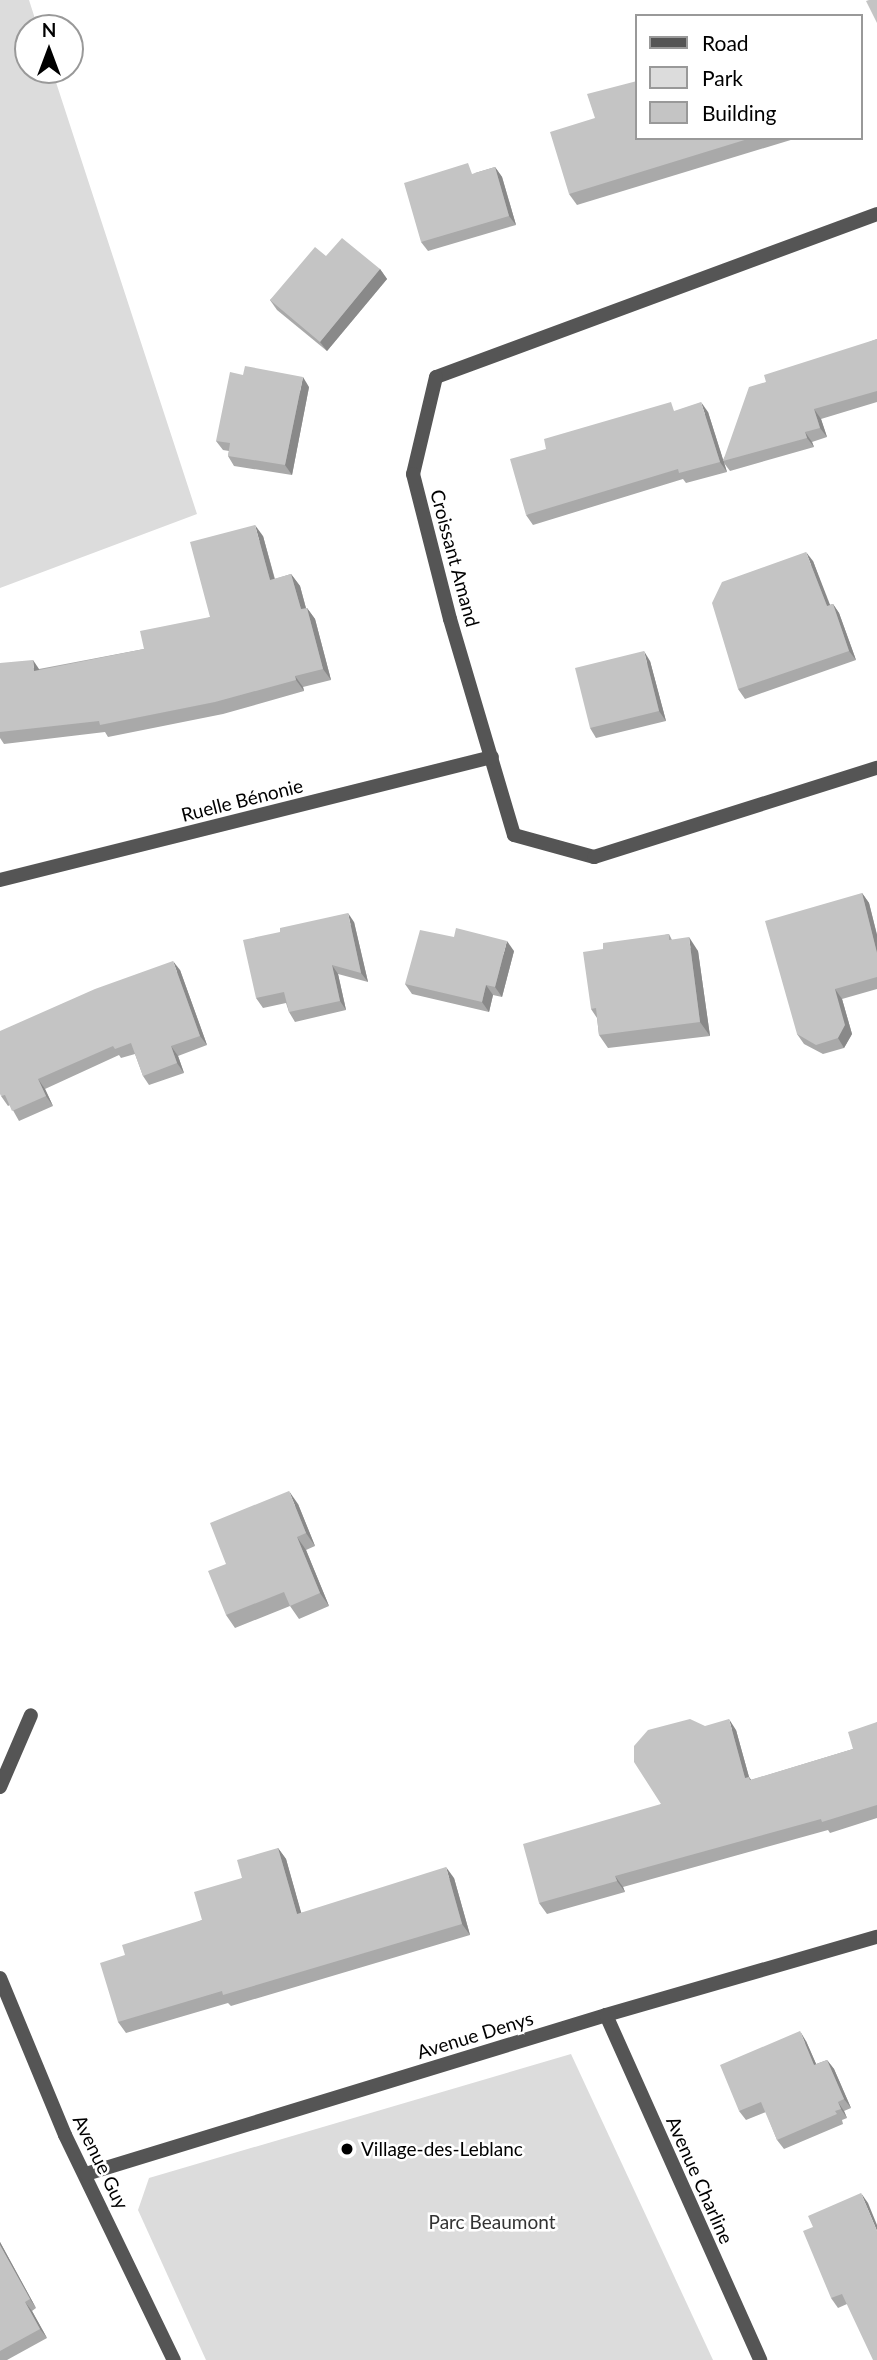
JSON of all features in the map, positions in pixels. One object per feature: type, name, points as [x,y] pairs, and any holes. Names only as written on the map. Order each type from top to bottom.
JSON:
[{"type":"street","name":"Croissant Amand","points":[[877,214],[436,377],[413,474],[450,619],[514,835],[594,857],[877,768]]},
{"type":"street","name":"Ruelle Bénonie","points":[[0,880],[492,757]]},
{"type":"street","points":[[0,1787],[31,1715]]},
{"type":"street","name":"Avenue Denys","points":[[86,2174],[606,2015],[877,1937]]},
{"type":"street","name":"Avenue Guy","points":[[0,1978],[65,2135],[174,2360]]},
{"type":"street","name":"Avenue Charline","points":[[606,2015],[760,2360]]},
{"type":"green space","points":[[0,0],[29,0],[34,14],[14,14],[14,84],[57,84],[197,514],[0,588]]},
{"type":"green space","name":"Parc Beaumont","points":[[571,2054],[713,2360],[206,2360],[138,2210],[149,2178]]},
{"type":"building","points":[[877,0],[877,23],[866,1]]},
{"type":"building","points":[[636,81],[636,140],[744,140],[569,194],[550,132],[595,118],[587,94]]},
{"type":"building","points":[[468,163],[472,174],[495,167],[509,216],[421,242],[404,183]]},
{"type":"building","points":[[342,238],[380,269],[320,342],[270,300],[315,247],[326,256]]},
{"type":"building","points":[[877,339],[877,391],[814,409],[820,428],[805,432],[807,438],[723,461],[749,387],[766,382],[764,375]]},
{"type":"building","points":[[245,366],[303,377],[285,465],[228,456],[230,443],[216,441],[230,372],[243,375]]},
{"type":"building","points":[[671,402],[674,411],[701,402],[720,462],[679,473],[678,469],[526,515],[510,459],[546,449],[544,439]]},
{"type":"building","points":[[255,525],[270,580],[291,574],[301,609],[307,608],[323,669],[295,676],[296,680],[215,702],[100,725],[99,721],[0,732],[0,663],[33,660],[34,671],[144,649],[140,631],[210,617],[190,542]]},
{"type":"building","points":[[806,552],[827,606],[833,604],[849,651],[738,689],[712,603],[722,582]]},
{"type":"building","points":[[644,651],[659,711],[590,728],[575,668]]},
{"type":"building","points":[[862,893],[877,953],[877,977],[835,989],[845,1025],[838,1038],[816,1045],[797,1034],[765,921]]},
{"type":"building","points":[[348,913],[361,973],[332,965],[340,1001],[289,1012],[284,992],[256,998],[243,940],[280,932],[280,928]]},
{"type":"building","points":[[456,928],[507,941],[495,987],[486,985],[482,1002],[405,984],[420,930],[454,937]]},
{"type":"building","points":[[669,934],[669,940],[689,937],[700,1022],[599,1035],[596,1008],[591,1009],[583,952],[603,949],[603,943]]},
{"type":"building","points":[[173,961],[200,1036],[171,1046],[177,1063],[143,1076],[131,1043],[115,1049],[113,1046],[38,1079],[46,1096],[12,1111],[5,1095],[0,1094],[0,1031],[95,989]]},
{"type":"building","points":[[289,1491],[306,1533],[297,1537],[320,1593],[290,1606],[284,1592],[226,1615],[208,1571],[226,1564],[210,1523]]},
{"type":"building","points":[[690,1719],[705,1726],[729,1719],[745,1778],[749,1777],[750,1780],[853,1749],[848,1732],[877,1722],[877,1805],[615,1876],[617,1881],[539,1903],[523,1844],[661,1804],[634,1762],[634,1746],[648,1730]]},
{"type":"building","points":[[278,1848],[297,1914],[446,1867],[462,1924],[223,1995],[222,1991],[118,2022],[100,1963],[125,1955],[122,1945],[202,1920],[194,1892],[242,1878],[237,1860]]},
{"type":"building","points":[[800,2031],[814,2065],[827,2060],[844,2099],[838,2102],[841,2109],[835,2111],[837,2114],[777,2140],[761,2102],[739,2111],[720,2065]]},
{"type":"building","points":[[861,2193],[877,2231],[877,2360],[873,2360],[842,2294],[831,2298],[803,2231],[813,2227],[808,2216]]},
{"type":"building","points":[[0,2245],[30,2299],[25,2302],[40,2329],[0,2351]]},
{"type":"place","name":"Village-des-Leblanc","points":[[347,2149]]}]
